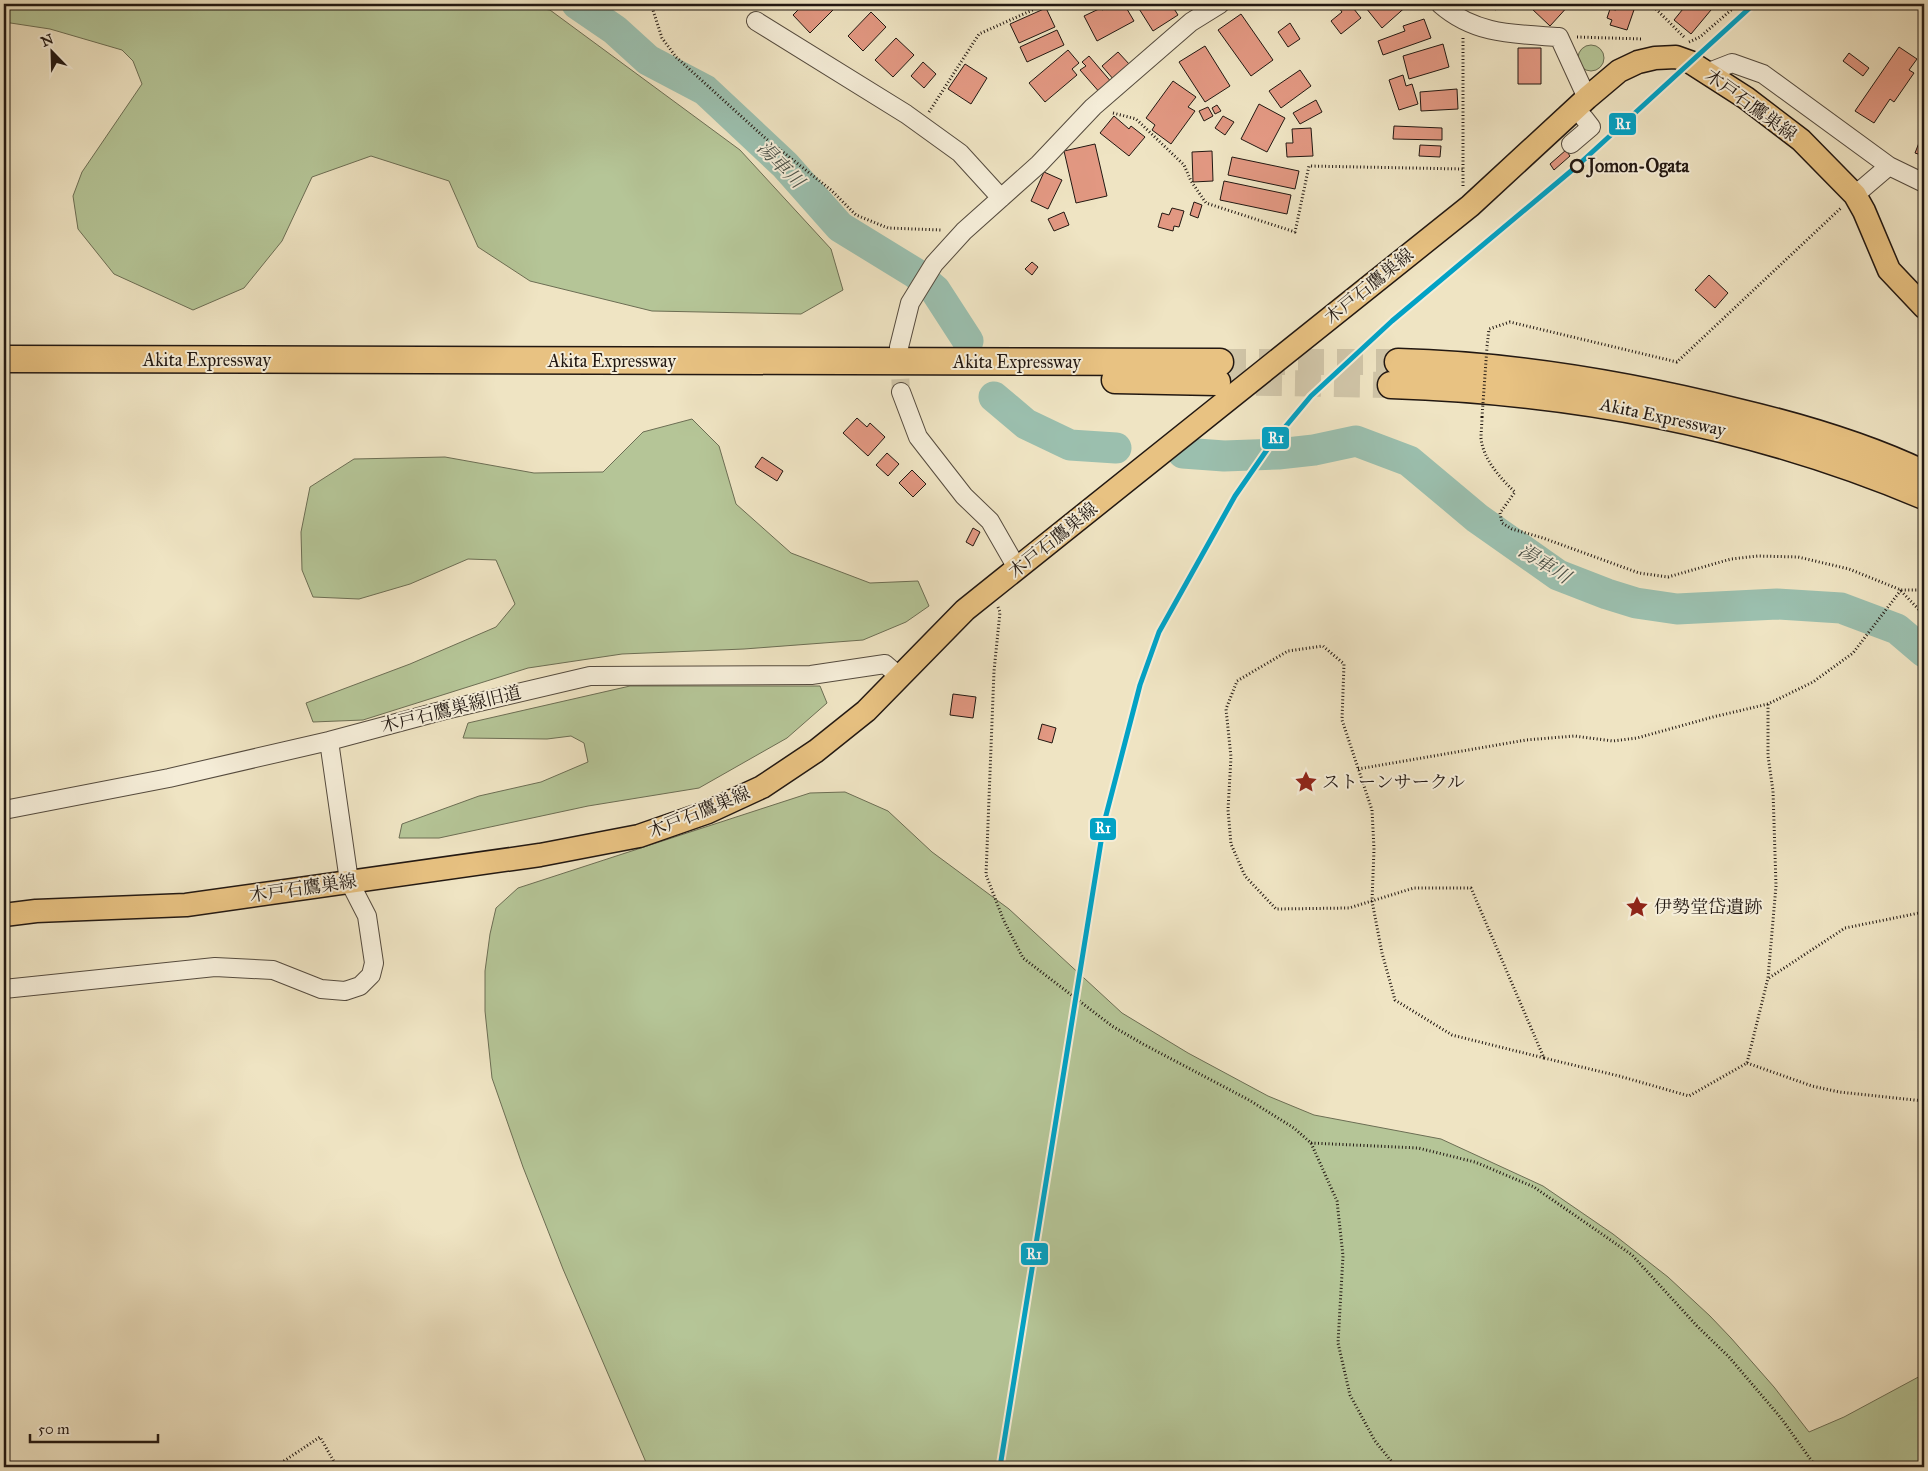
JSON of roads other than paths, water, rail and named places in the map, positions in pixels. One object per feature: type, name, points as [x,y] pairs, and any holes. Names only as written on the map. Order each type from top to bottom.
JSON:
[{"type":"highway","name":"Akita Expressway","points":[[4,360],[1219,372],[1021,379],[4,377]]},
{"type":"highway","name":"Akita Expressway","points":[[1924,474],[1848,444],[1776,421],[1668,395],[1525,371],[1436,363],[1394,373],[1450,387],[1592,402],[1740,433],[1852,468],[1924,496]]},
{"type":"main road","name":"木戸石鷹巣線","points":[[4,915],[36,911],[186,905],[540,855],[630,838],[708,812],[762,787],[816,751],[866,711],[965,610],[1470,206],[1585,108],[1619,71],[1638,62],[1655,58],[1676,57],[1690,62],[1709,72],[1746,98],[1801,140],[1855,195],[1864,211],[1889,270],[1924,307]]},
{"type":"street","points":[[899,347],[910,303],[934,264],[964,231],[1039,164],[1093,107],[1191,22],[1220,4]]},
{"type":"street","points":[[1440,4],[1450,12],[1479,28],[1505,33],[1559,37],[1591,127],[1571,144]]},
{"type":"street","points":[[756,21],[921,125],[960,153],[1000,198]]},
{"type":"street","points":[[1709,72],[1732,63],[1763,74],[1889,166],[1924,183]]},
{"type":"street","points":[[1855,195],[1889,166]]},
{"type":"street","points":[[901,392],[918,437],[964,496],[990,521],[1018,568]]},
{"type":"street","name":"木戸石鷹巣線旧道","points":[[4,810],[169,778],[329,741],[441,711],[590,676],[811,676],[885,664],[900,676]]},
{"type":"street","points":[[4,989],[215,967],[273,970],[321,989],[346,991],[360,986],[371,975],[374,963],[367,916],[349,881],[329,741]]},
{"type":"waterway","name":"湯車川","points":[[577,4],[615,30],[648,60],[705,90],[785,165],[840,227],[915,273],[935,290],[968,341]]},
{"type":"waterway","name":"湯車川","points":[[994,397],[1026,424],[1070,445],[1116,448]]},
{"type":"waterway","name":"湯車川","points":[[1183,453],[1224,456],[1278,454],[1314,450],[1356,441],[1409,461],[1477,518],[1558,575],[1607,594],[1636,603],[1677,609],[1777,604],[1841,608],[1897,629],[1924,652]]},
{"type":"tunnel","points":[[899,352],[901,392]]},
{"type":"tunnel","points":[[1220,362],[1398,362]]},
{"type":"tunnel","points":[[1217,382],[1391,385]]},
{"type":"place","name":"Jomon-Ogata","points":[[1577,166]]},
{"type":"place","name":"ストーンサークル","points":[[1306,782]]},
{"type":"place","name":"伊勢堂岱遺跡","points":[[1637,907]]}]
